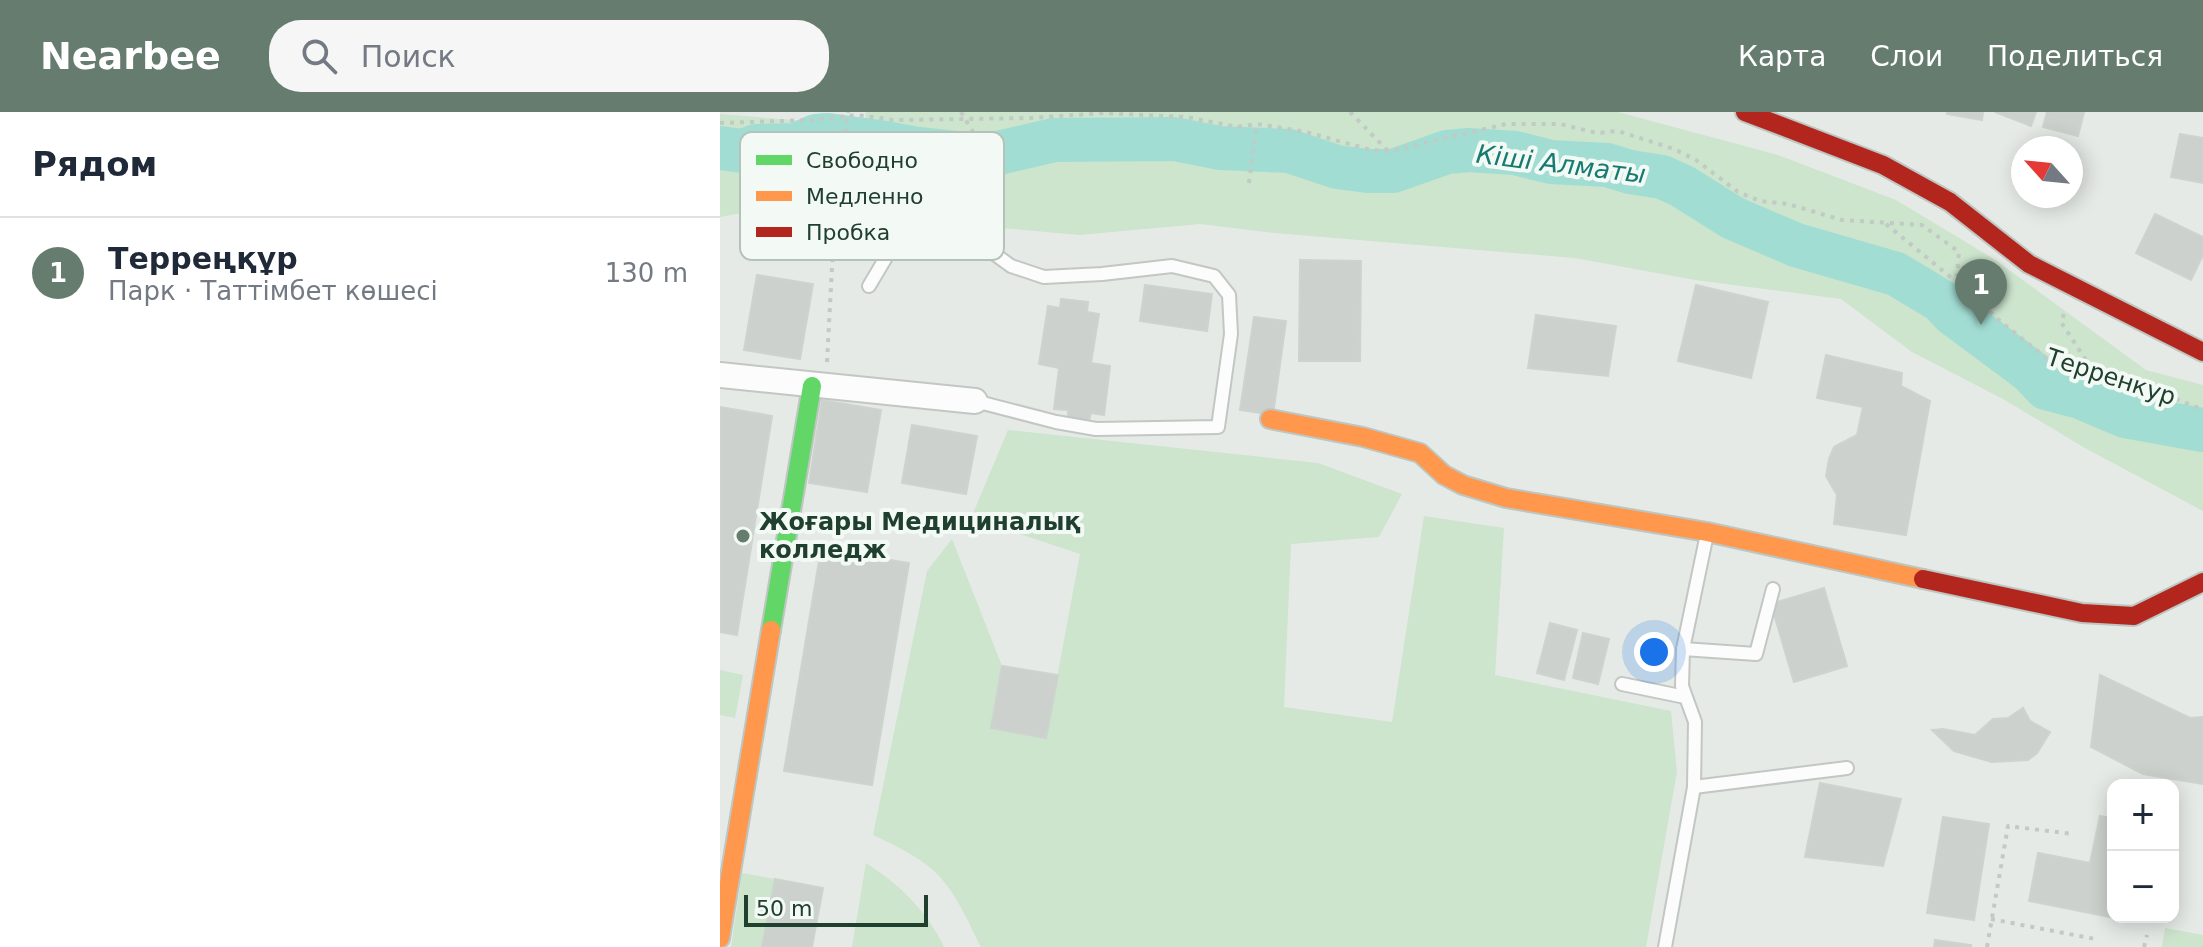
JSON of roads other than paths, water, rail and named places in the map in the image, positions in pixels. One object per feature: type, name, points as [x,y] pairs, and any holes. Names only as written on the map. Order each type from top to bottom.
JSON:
[{"type":"street","points":[[1745,112],[1883,165],[1950,202],[2029,264],[2203,352]]},
{"type":"street","points":[[720,375],[975,401]]},
{"type":"street","points":[[720,938],[812,386]]},
{"type":"street","points":[[1270,419],[1363,437],[1420,453],[1444,475],[1463,485],[1506,498],[1707,532],[2082,613],[2134,616],[2203,582]]},
{"type":"lane","points":[[869,286],[884,260]]},
{"type":"lane","points":[[975,401],[1096,429],[1218,427],[1231,334],[1229,295],[1214,276],[1172,266],[1044,277],[1011,266],[1003,260]]},
{"type":"lane","points":[[1665,947],[1694,787],[1695,722],[1682,686],[1683,649],[1707,532]]},
{"type":"lane","points":[[1683,649],[1756,654],[1773,589]]},
{"type":"lane","points":[[1622,684],[1685,697]]},
{"type":"lane","points":[[1694,787],[1847,768]]},
{"type":"waterway","name":"Кіші Алматы","points":[[1004,152],[1054,140],[1174,139],[1220,148],[1289,151],[1337,167],[1393,171],[1447,152],[1469,150],[1515,153],[1551,162],[1607,165],[1662,177],[1733,218],[1796,245],[1896,274],[1941,301],[1952,313],[2030,371],[2046,388],[2080,397],[2125,416],[2203,430]]},
{"type":"waterway","name":"Кіші Алматы","points":[[720,148],[740,151]]},
{"type":"place","name":"Терреңқұр","points":[[1981,325]]},
{"type":"place","name":"Жоғары Медициналық колледж","points":[[743,536]]}]
